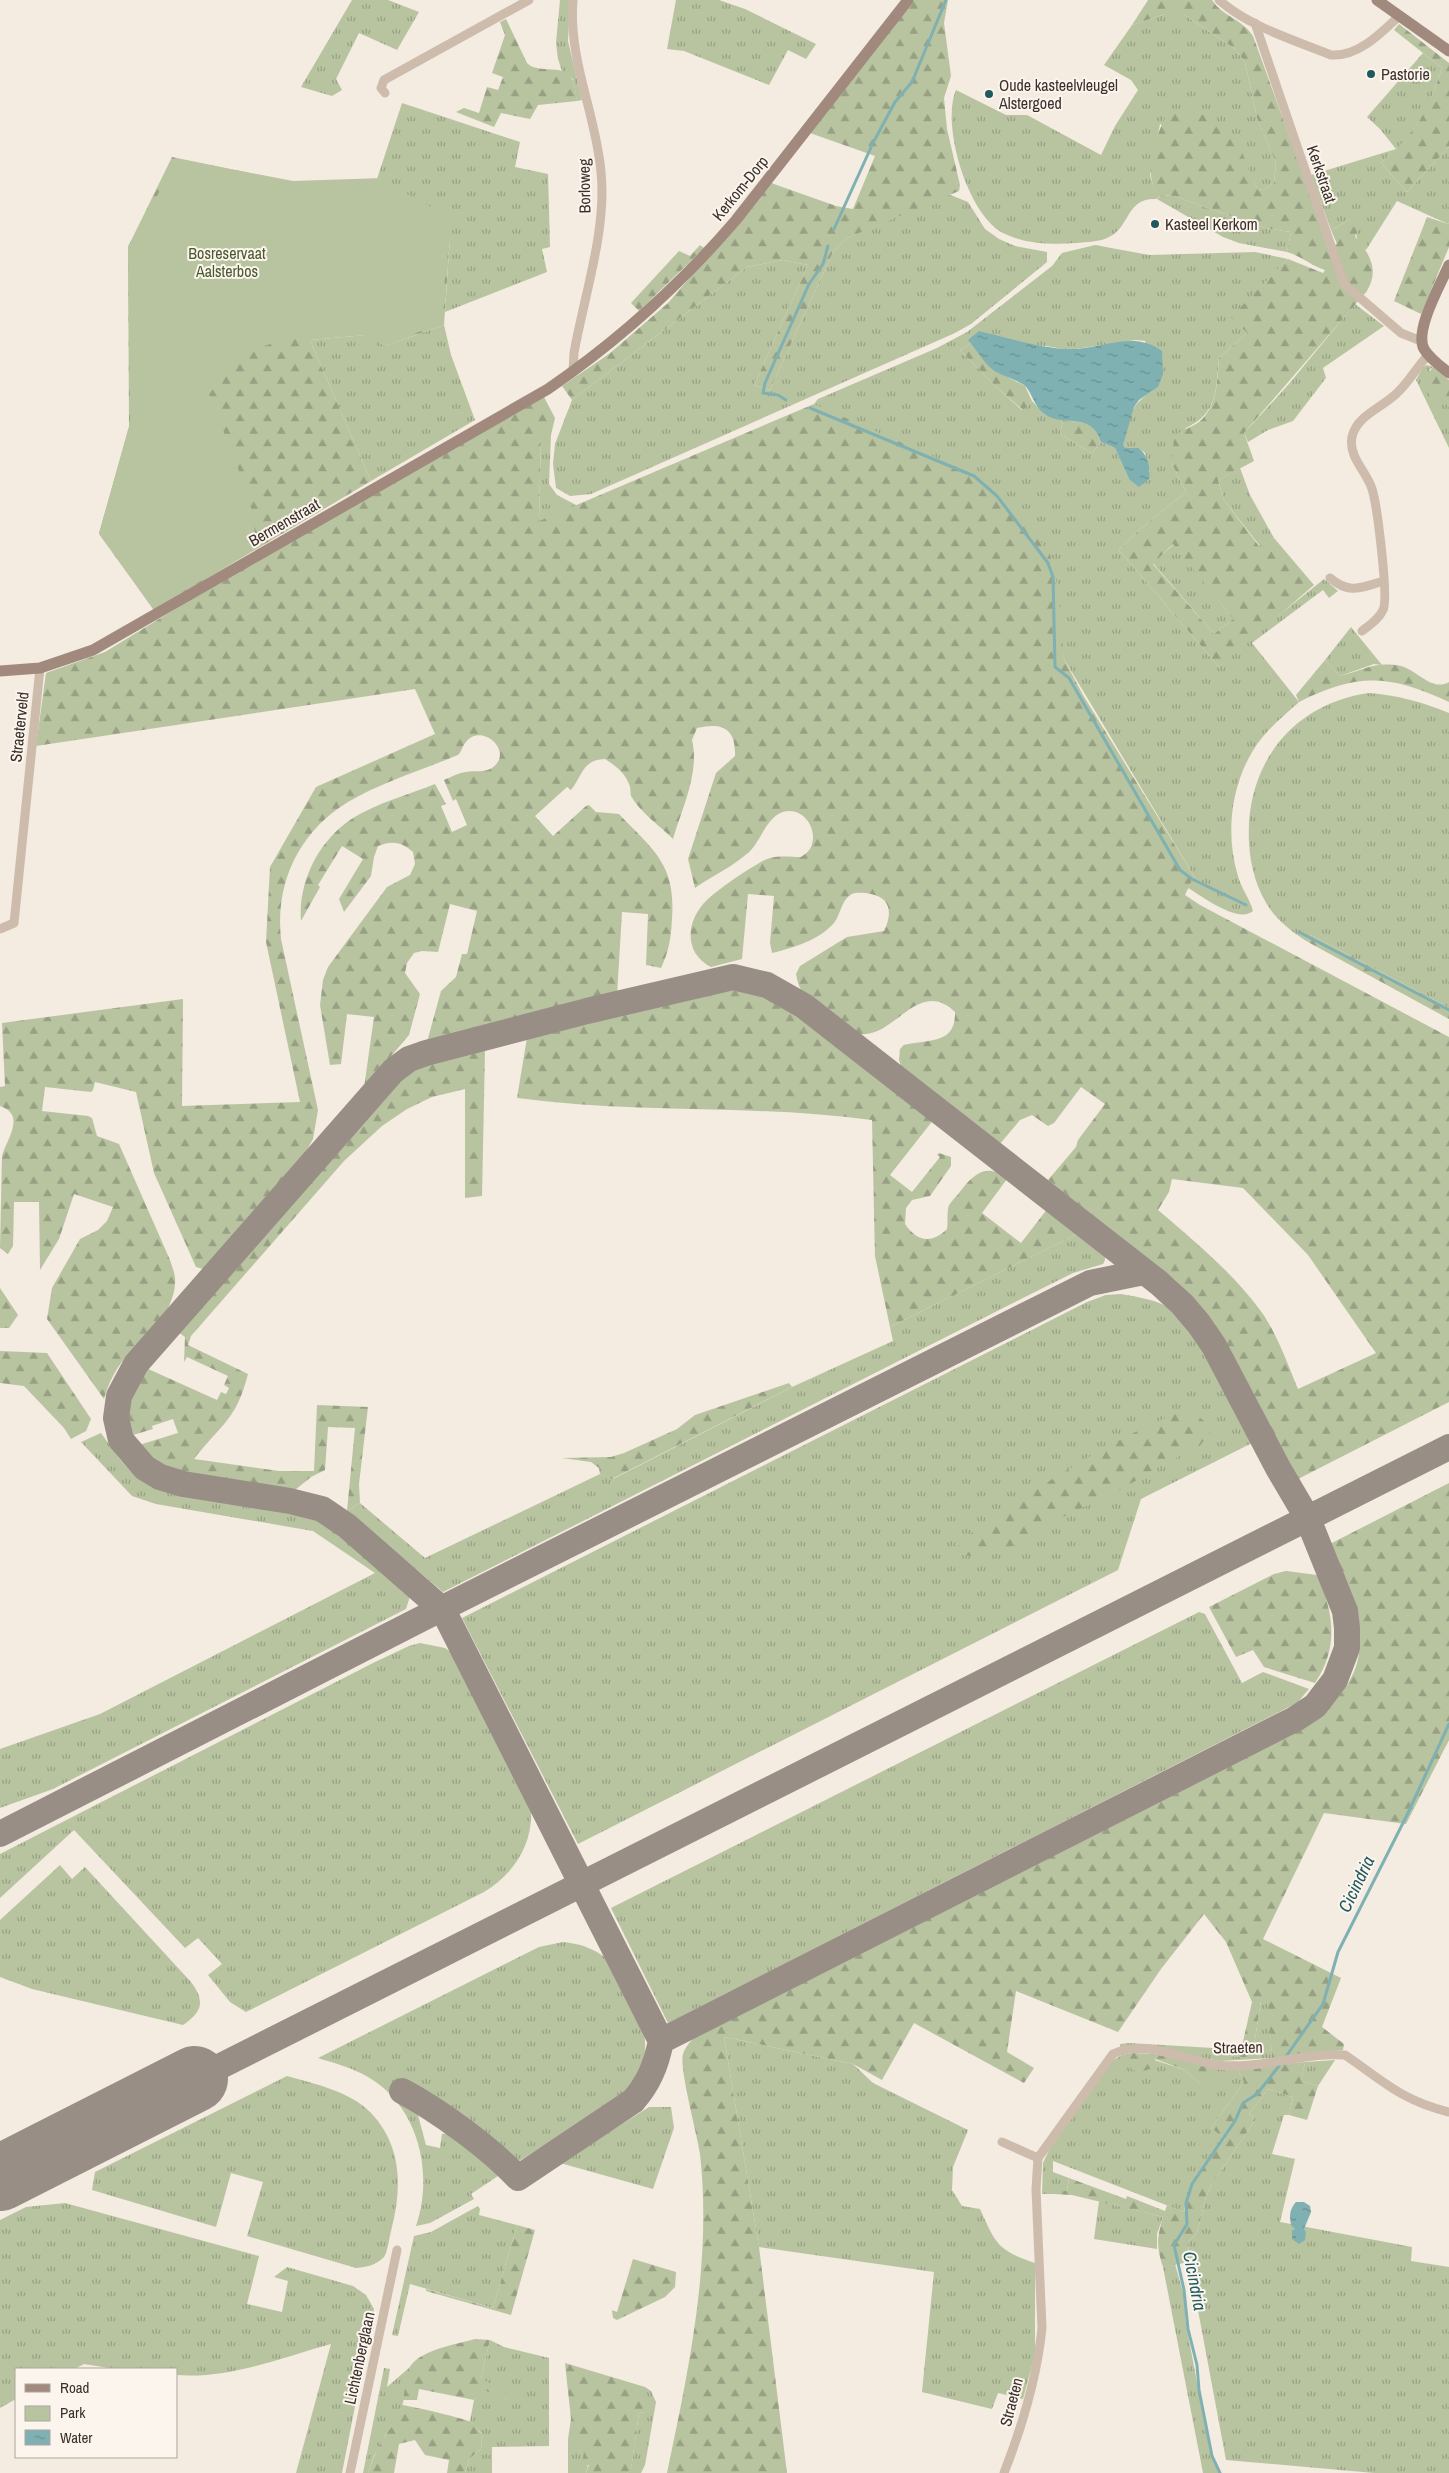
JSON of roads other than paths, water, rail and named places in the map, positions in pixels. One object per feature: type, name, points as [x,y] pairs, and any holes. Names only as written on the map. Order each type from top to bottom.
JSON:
[{"type":"street","points":[[385,93],[381,88],[384,80],[529,0]]},
{"type":"street","name":"Borloweg","points":[[573,0],[572,40],[598,148],[602,183],[600,214],[577,336],[573,371]]},
{"type":"street","name":"Kerkom-Dorp","points":[[573,371],[603,349],[709,252],[908,0]]},
{"type":"street","points":[[1219,0],[1229,9],[1255,23],[1331,55],[1342,56],[1354,52],[1382,32],[1399,16]]},
{"type":"street","points":[[1377,0],[1449,51]]},
{"type":"street","name":"Kerkstraat","points":[[1255,23],[1344,284],[1401,333],[1421,341]]},
{"type":"street","points":[[1449,265],[1424,325],[1421,341],[1428,355],[1449,373]]},
{"type":"street","points":[[1362,631],[1378,619],[1384,610],[1386,592],[1373,491],[1354,455],[1351,446],[1352,436],[1356,426],[1365,416],[1398,392],[1428,355]]},
{"type":"street","name":"Bermenstraat","points":[[0,671],[40,668],[85,653],[118,637],[548,389],[573,371]]},
{"type":"street","points":[[1330,578],[1337,584],[1352,589],[1384,581]]},
{"type":"street","name":"Straeterveld","points":[[0,929],[14,924],[40,668]]},
{"type":"street","name":"Straeten","points":[[1004,2473],[1015,2447],[1040,2347],[1042,2328],[1036,2188],[1038,2158],[1113,2054],[1128,2050],[1151,2050],[1228,2066],[1345,2055],[1382,2084],[1400,2094],[1449,2112]]},
{"type":"street","points":[[1002,2142],[1038,2158]]},
{"type":"street","name":"Lichtenberglaan","points":[[350,2473],[397,2250]]},
{"type":"water","points":[[979,331],[1035,345],[1058,348],[1081,348],[1128,341],[1151,345],[1162,351],[1163,374],[1158,387],[1139,400],[1134,407],[1123,445],[1125,448],[1139,448],[1142,451],[1148,462],[1149,479],[1139,487],[1129,479],[1115,448],[1101,442],[1091,426],[1084,423],[1051,418],[1037,406],[1029,390],[1024,385],[1000,374],[986,364],[968,340]]},
{"type":"water","points":[[1296,2202],[1304,2202],[1310,2206],[1311,2212],[1304,2229],[1306,2232],[1305,2240],[1299,2244],[1292,2239],[1292,2232],[1295,2229],[1291,2225],[1290,2218],[1290,2212]]},
{"type":"waterway","points":[[834,229],[873,143],[895,102],[912,82],[946,0]]},
{"type":"waterway","points":[[786,400],[778,395],[763,393],[765,383],[809,284],[823,264],[828,246]]},
{"type":"waterway","points":[[810,408],[974,476],[997,496],[1048,563],[1053,577],[1055,667],[1069,678],[1180,870],[1192,879],[1246,905]]},
{"type":"waterway","points":[[1299,932],[1449,1010]]},
{"type":"waterway","name":"Cicindria","points":[[1287,2055],[1323,2004],[1338,1952],[1407,1815],[1449,1724]]},
{"type":"waterway","name":"Cicindria","points":[[1220,2473],[1212,2456],[1199,2390],[1197,2365],[1188,2329],[1184,2290],[1174,2245],[1187,2224],[1186,2203],[1192,2184],[1235,2121],[1243,2103],[1257,2094],[1279,2066]]},
{"type":"place","name":"Pastorie","points":[[1371,74]]},
{"type":"place","name":"Oude kasteelvleugel Alstergoed","points":[[989,94]]},
{"type":"place","name":"Kasteel Kerkom","points":[[1155,224]]},
{"type":"park label","name":"Bosreservaat Aalsterbos","points":[[227,262]]}]
